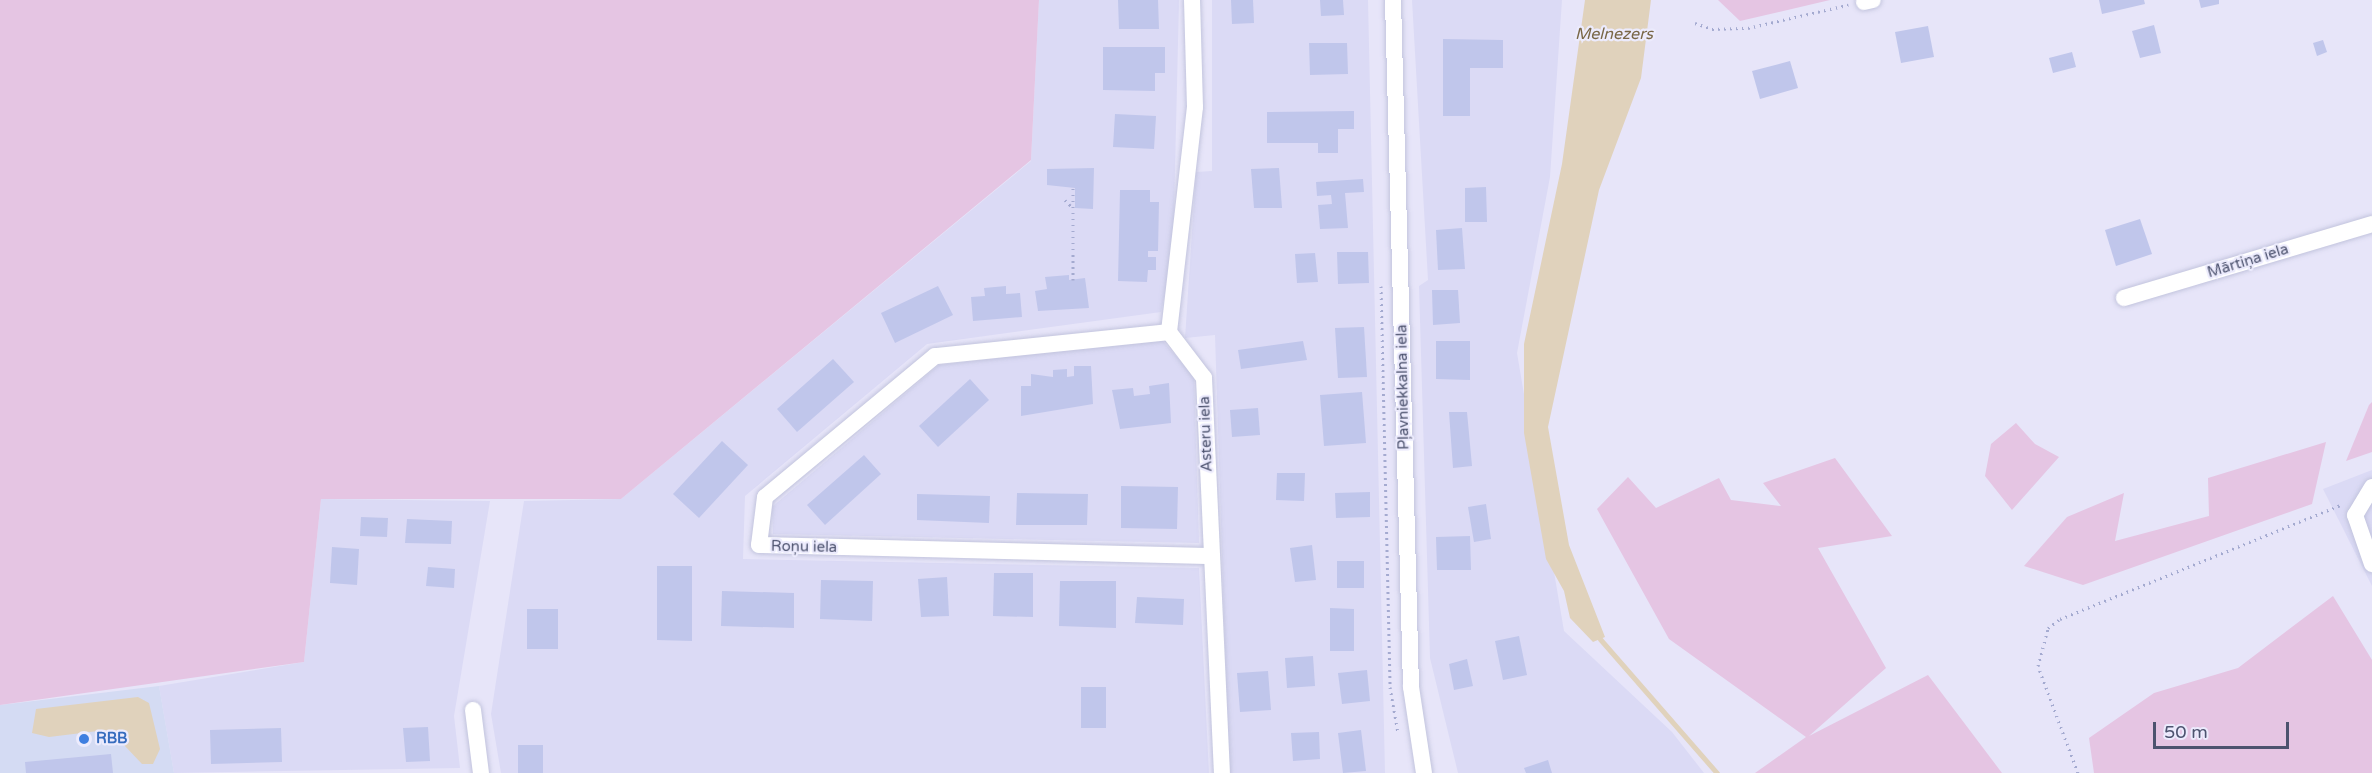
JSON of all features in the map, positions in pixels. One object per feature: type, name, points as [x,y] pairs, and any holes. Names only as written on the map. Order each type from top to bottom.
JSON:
[{"type":"street","points":[[1169,332],[1195,108],[1192,0]]},
{"type":"street","name":"Pļavniekkalna iela","points":[[1394,0],[1411,687],[1424,773]]},
{"type":"street","name":"Mārtiņa iela","points":[[2124,298],[2372,224]]},
{"type":"street","name":"Roņu iela","points":[[1169,332],[935,356],[765,497],[759,546],[1209,556]]},
{"type":"street","name":"Asteru iela","points":[[1169,332],[1204,378],[1209,556],[1222,773]]},
{"type":"street","points":[[2366,493],[2355,515],[2359,538],[2372,564]]},
{"type":"street","points":[[473,710],[481,773]]},
{"type":"path","points":[[1695,23],[1712,29],[1748,28],[1869,1]]},
{"type":"path","points":[[1073,188],[1073,280]]},
{"type":"path","points":[[1065,200],[1073,208]]},
{"type":"path","points":[[1381,273],[1390,687],[1398,734]]},
{"type":"path","points":[[2078,773],[2054,701],[2038,666],[2048,628],[2060,619],[2366,493]]},
{"type":"shaded area","points":[[0,0],[1039,0],[1031,160],[621,499],[321,499],[304,662],[0,705]]},
{"type":"shaded area","points":[[1039,0],[1179,0],[1173,255],[1161,312],[927,344],[745,496],[743,559],[1199,568],[1209,773],[501,773],[491,714],[524,501],[621,499],[1031,161]]},
{"type":"shaded area","points":[[1212,0],[1368,0],[1385,773],[1229,773],[1215,335],[1185,338],[1196,172],[1212,171]]},
{"type":"shaded area","points":[[1412,0],[1562,0],[1550,177],[1517,353],[1564,631],[1672,732],[1704,773],[1458,773],[1430,658],[1419,286],[1428,280]]},
{"type":"shaded area","points":[[1718,0],[1830,0],[1740,21]]},
{"type":"shaded area","points":[[1161,339],[1194,377],[1199,543],[773,534],[772,507],[939,365]]},
{"type":"shaded area","points":[[2372,402],[2372,452],[2346,461],[2369,405]]},
{"type":"shaded area","points":[[2016,423],[2035,444],[2059,457],[2012,510],[1985,476],[1991,444]]},
{"type":"shaded area","points":[[2326,442],[2312,504],[2083,585],[2024,566],[2067,517],[2124,493],[2115,541],[2209,516],[2208,478]]},
{"type":"shaded area","points":[[1835,458],[1892,536],[1818,548],[1886,668],[1809,736],[1928,675],[2002,773],[1755,773],[1806,737],[1669,639],[1597,509],[1628,477],[1656,508],[1719,478],[1731,500],[1781,506],[1763,483]]},
{"type":"shaded area","points":[[2372,470],[2372,586],[2323,489]]},
{"type":"shaded area","points":[[321,499],[490,501],[454,716],[460,768],[174,773],[159,686],[304,662]]},
{"type":"shaded area","points":[[2333,596],[2372,660],[2372,773],[2094,773],[2089,738],[2154,693],[2238,668]]},
{"type":"shaded area","name":"RBB","points":[[159,686],[174,773],[0,773],[0,705]]},
{"type":"water","name":"Melnezers","points":[[1585,0],[1651,0],[1641,78],[1599,190],[1548,427],[1569,545],[1605,637],[1593,642],[1570,618],[1564,591],[1546,559],[1524,433],[1524,344],[1562,164]]},
{"type":"water","points":[[138,697],[149,703],[160,749],[153,764],[142,764],[124,745],[98,731],[49,737],[32,733],[36,709]]},
{"type":"building","points":[[1118,0],[1158,0],[1159,29],[1119,29]]},
{"type":"building","points":[[1231,0],[1253,0],[1254,23],[1232,24]]},
{"type":"building","points":[[1320,0],[1343,0],[1344,15],[1321,16]]},
{"type":"building","points":[[2099,0],[2144,0],[2145,4],[2102,14]]},
{"type":"building","points":[[2199,0],[2219,0],[2219,4],[2201,8]]},
{"type":"building","points":[[2154,25],[2161,53],[2140,58],[2132,31]]},
{"type":"building","points":[[1928,26],[1934,57],[1901,63],[1895,32]]},
{"type":"building","points":[[1443,39],[1503,40],[1503,68],[1470,68],[1470,116],[1443,116]]},
{"type":"building","points":[[2323,40],[2327,52],[2317,56],[2313,43]]},
{"type":"building","points":[[1309,43],[1347,43],[1348,74],[1310,75]]},
{"type":"building","points":[[1103,47],[1165,47],[1165,73],[1155,73],[1155,91],[1103,90]]},
{"type":"building","points":[[2072,52],[2076,67],[2053,73],[2049,58]]},
{"type":"building","points":[[1790,61],[1798,88],[1760,99],[1752,71]]},
{"type":"building","points":[[1354,111],[1354,129],[1338,129],[1338,153],[1318,153],[1318,143],[1267,143],[1267,112]]},
{"type":"building","points":[[1115,114],[1156,116],[1154,149],[1113,147]]},
{"type":"building","points":[[1094,168],[1093,209],[1075,208],[1075,188],[1047,185],[1047,169]]},
{"type":"building","points":[[1279,168],[1282,208],[1254,208],[1251,169]]},
{"type":"building","points":[[1363,179],[1364,192],[1345,193],[1348,228],[1320,229],[1318,205],[1332,204],[1331,195],[1317,196],[1316,182]]},
{"type":"building","points":[[1486,187],[1487,222],[1465,222],[1465,188]]},
{"type":"building","points":[[1120,190],[1150,190],[1150,202],[1159,202],[1158,251],[1148,251],[1148,257],[1156,257],[1156,270],[1148,270],[1147,282],[1118,281]]},
{"type":"building","points":[[2140,219],[2152,254],[2116,266],[2105,230]]},
{"type":"building","points":[[1462,228],[1465,269],[1438,270],[1436,230]]},
{"type":"building","points":[[1337,252],[1368,252],[1369,283],[1338,284]]},
{"type":"building","points":[[1315,253],[1318,282],[1297,283],[1295,254]]},
{"type":"building","points":[[1069,275],[1069,280],[1085,278],[1089,308],[1038,311],[1035,291],[1047,289],[1045,277]]},
{"type":"building","points":[[938,286],[953,315],[895,343],[881,313]]},
{"type":"building","points":[[1006,286],[1006,294],[1020,293],[1022,317],[973,321],[971,297],[985,296],[984,288]]},
{"type":"building","points":[[1432,290],[1458,290],[1460,323],[1433,325]]},
{"type":"building","points":[[1364,327],[1367,377],[1338,378],[1335,328]]},
{"type":"building","points":[[1303,341],[1307,360],[1241,369],[1238,350]]},
{"type":"building","points":[[1436,341],[1470,341],[1470,380],[1436,379]]},
{"type":"building","points":[[833,359],[854,382],[797,432],[777,409]]},
{"type":"building","points":[[1074,366],[1091,366],[1093,404],[1021,416],[1021,386],[1031,386],[1031,374],[1053,377],[1053,370],[1067,369],[1067,377],[1074,376]]},
{"type":"building","points":[[970,379],[989,400],[938,447],[919,426]]},
{"type":"building","points":[[1169,383],[1171,423],[1120,429],[1112,390],[1133,388],[1134,396],[1150,394],[1149,386]]},
{"type":"building","points":[[1362,392],[1366,443],[1324,446],[1320,395]]},
{"type":"building","points":[[1258,408],[1260,435],[1232,437],[1230,410]]},
{"type":"building","points":[[1449,412],[1467,412],[1472,466],[1453,468]]},
{"type":"building","points":[[722,441],[748,465],[699,518],[673,494]]},
{"type":"building","points":[[864,455],[881,474],[825,525],[807,505]]},
{"type":"building","points":[[1277,473],[1305,473],[1304,501],[1276,500]]},
{"type":"building","points":[[1121,486],[1178,487],[1177,529],[1121,528]]},
{"type":"building","points":[[1370,492],[1370,517],[1336,518],[1335,493]]},
{"type":"building","points":[[1017,493],[1088,494],[1087,525],[1016,525]]},
{"type":"building","points":[[917,494],[990,496],[989,523],[917,520]]},
{"type":"building","points":[[1486,504],[1491,539],[1474,542],[1468,507]]},
{"type":"building","points":[[361,517],[388,518],[387,537],[360,536]]},
{"type":"building","points":[[407,519],[452,521],[451,544],[405,543]]},
{"type":"building","points":[[1470,536],[1471,570],[1437,570],[1436,537]]},
{"type":"building","points":[[1312,545],[1316,580],[1295,582],[1290,548]]},
{"type":"building","points":[[332,547],[359,549],[357,585],[330,583]]},
{"type":"building","points":[[1337,561],[1364,561],[1364,588],[1337,588]]},
{"type":"building","points":[[657,566],[692,566],[692,641],[657,640]]},
{"type":"building","points":[[428,567],[455,569],[454,588],[426,586]]},
{"type":"building","points":[[994,573],[1033,573],[1033,617],[993,616]]},
{"type":"building","points":[[947,577],[949,616],[921,617],[918,579]]},
{"type":"building","points":[[821,580],[873,581],[872,621],[820,619]]},
{"type":"building","points":[[1060,581],[1116,581],[1116,628],[1059,626]]},
{"type":"building","points":[[722,591],[794,593],[794,628],[721,626]]},
{"type":"building","points":[[1137,597],[1184,599],[1183,625],[1135,623]]},
{"type":"building","points":[[1330,608],[1354,609],[1354,651],[1330,651]]},
{"type":"building","points":[[527,609],[558,609],[558,649],[527,649]]},
{"type":"building","points":[[1519,636],[1527,675],[1503,680],[1495,641]]},
{"type":"building","points":[[1313,656],[1315,686],[1287,688],[1285,658]]},
{"type":"building","points":[[1467,659],[1473,686],[1454,690],[1449,664]]},
{"type":"building","points":[[1367,670],[1370,701],[1342,704],[1338,673]]},
{"type":"building","points":[[1268,671],[1271,710],[1240,712],[1237,673]]},
{"type":"building","points":[[1081,687],[1106,687],[1106,728],[1081,728]]},
{"type":"building","points":[[428,727],[430,761],[406,762],[403,728]]},
{"type":"building","points":[[281,728],[282,762],[211,764],[210,730]]},
{"type":"building","points":[[1361,730],[1366,771],[1343,773],[1338,733]]},
{"type":"building","points":[[1319,732],[1320,759],[1293,761],[1291,733]]},
{"type":"building","points":[[518,745],[543,745],[543,773],[518,773]]},
{"type":"building","points":[[111,754],[113,773],[26,773],[25,762]]},
{"type":"building","points":[[1548,760],[1552,773],[1526,773],[1524,768]]},
{"type":"waterway","points":[[1600,639],[1717,773]]},
{"type":"place","name":"RBB","points":[[84,739]]}]
